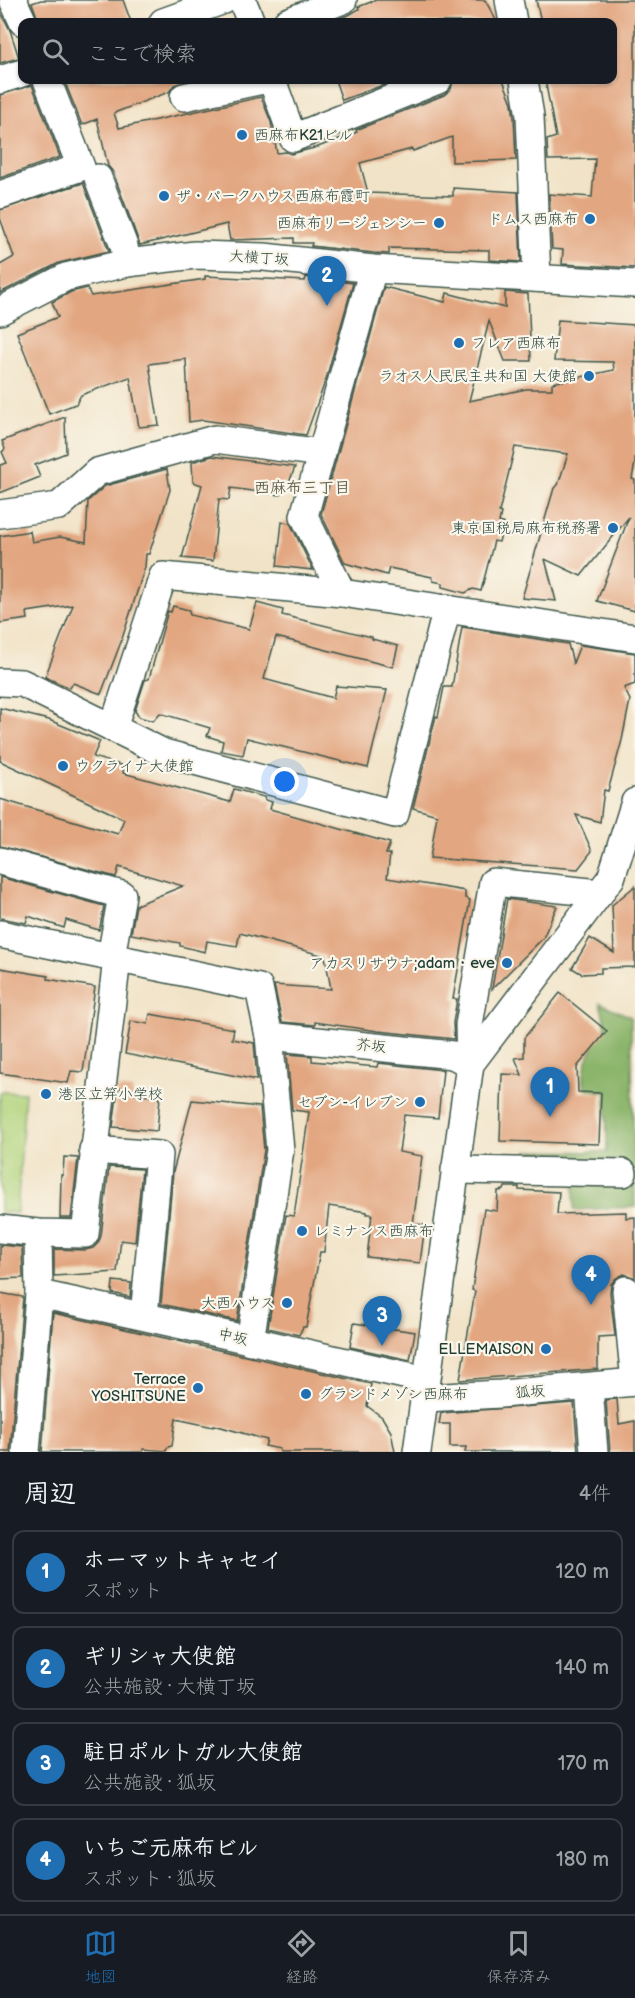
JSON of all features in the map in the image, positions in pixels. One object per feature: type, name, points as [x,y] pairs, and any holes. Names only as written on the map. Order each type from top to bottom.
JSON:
[{"type":"street","points":[[13,0],[21,18]]},
{"type":"street","points":[[174,18],[224,0]]},
{"type":"street","points":[[242,0],[249,18]]},
{"type":"street","points":[[297,18],[343,0]]},
{"type":"street","points":[[509,0],[512,18]]},
{"type":"street","points":[[0,81],[18,74]]},
{"type":"street","points":[[0,195],[81,166],[49,84]]},
{"type":"street","points":[[184,97],[244,84]]},
{"type":"street","points":[[273,84],[293,138],[428,84]]},
{"type":"street","points":[[525,84],[530,116],[537,278]]},
{"type":"street","points":[[98,178],[124,246],[127,263]]},
{"type":"street","name":"大横丁坂","points":[[0,311],[66,277],[127,263],[195,255],[264,257],[373,269],[635,284]]},
{"type":"street","points":[[342,592],[304,516],[373,269]]},
{"type":"street","points":[[0,514],[59,506],[97,472],[215,439],[322,453]]},
{"type":"street","points":[[114,728],[163,576],[342,592],[635,638]]},
{"type":"street","points":[[0,682],[22,683],[164,753],[395,814],[447,608]]},
{"type":"street","points":[[470,1064],[611,878],[635,802]]},
{"type":"street","points":[[0,861],[123,895],[114,958],[85,1234],[0,1229]]},
{"type":"street","points":[[417,1452],[470,1064],[469,1025],[493,882],[600,893]]},
{"type":"street","points":[[0,934],[259,988],[270,1036],[280,1150],[250,1341]]},
{"type":"street","name":"芥坂","points":[[270,1036],[453,1055],[470,1064]]},
{"type":"street","points":[[93,1150],[159,1155],[144,1316]]},
{"type":"street","points":[[455,1170],[623,1173]]},
{"type":"street","points":[[26,1452],[39,1294],[38,1233]]},
{"type":"street","points":[[626,1290],[635,1382]]},
{"type":"street","name":"中坂","points":[[39,1294],[250,1341],[425,1389]]},
{"type":"street","name":"狐坂","points":[[425,1389],[589,1387],[635,1382]]},
{"type":"street","points":[[589,1387],[594,1452]]},
{"type":"green space","points":[[600,1003],[631,1017],[635,1207],[574,1210],[574,1177],[526,1174],[527,1151],[607,1152],[606,1092],[585,1089],[584,1080],[589,1056],[606,1027]]},
{"type":"green space","points":[[0,1092],[25,1093],[17,1213],[0,1212]]},
{"type":"building","points":[[41,0],[123,0],[130,18],[38,18],[32,3]]},
{"type":"building","points":[[376,0],[485,0],[495,18],[340,18],[359,9],[358,7]]},
{"type":"building","points":[[536,0],[635,0],[635,268],[562,264],[563,250],[552,249],[549,194],[592,197],[595,159],[548,160],[547,140],[556,137],[546,84],[617,84],[617,18],[540,18]]},
{"type":"building","points":[[0,11],[10,30],[18,58],[0,63]]},
{"type":"building","points":[[66,84],[177,84],[169,92],[114,113],[119,128],[261,97],[271,122],[277,153],[291,154],[318,147],[357,132],[356,130],[444,95],[451,89],[452,84],[505,84],[512,103],[516,160],[452,162],[452,137],[413,151],[412,149],[360,163],[368,193],[453,196],[453,188],[518,192],[521,262],[489,260],[489,250],[389,248],[389,254],[311,246],[312,243],[294,243],[294,238],[230,240],[227,224],[140,245],[113,172],[108,166],[97,119],[82,125]]},
{"type":"building","points":[[336,84],[386,84],[342,100]]},
{"type":"building","points":[[32,85],[60,157],[0,178],[0,95]]},
{"type":"building","points":[[83,183],[109,251],[59,263],[0,293],[0,265],[14,257],[0,218],[0,210]]},
{"type":"building","points":[[205,276],[305,281],[306,277],[353,283],[326,379],[306,435],[203,420],[189,422],[186,359],[149,364],[159,425],[139,427],[130,377],[81,395],[76,404],[49,414],[17,333],[58,317],[52,302],[71,292],[87,288],[91,296],[205,279]]},
{"type":"building","points":[[384,287],[445,302],[447,293],[505,308],[505,292],[528,294],[531,361],[505,361],[489,321],[469,401],[526,389],[552,389],[552,383],[614,370],[613,362],[554,361],[558,320],[635,325],[635,463],[632,479],[635,480],[635,611],[597,601],[629,517],[581,576],[545,559],[556,601],[522,598],[554,488],[558,485],[568,454],[515,447],[499,512],[501,513],[499,522],[504,524],[499,542],[494,541],[481,591],[473,589],[465,593],[443,587],[443,583],[433,581],[432,577],[389,568],[387,575],[345,563],[321,514]]},
{"type":"building","points":[[65,417],[66,453],[35,465],[40,477],[0,493],[0,465],[7,463],[2,452],[5,449],[2,441]]},
{"type":"building","points":[[212,456],[295,467],[289,483],[282,483],[280,495],[231,488],[229,500],[219,499],[213,561],[182,558],[202,485],[193,482],[192,462]]},
{"type":"building","points":[[167,469],[170,490],[149,554],[146,554],[145,567],[121,642],[101,694],[73,683],[70,688],[45,677],[73,605],[27,612],[28,619],[0,623],[0,536],[30,531],[32,542],[60,537],[86,542],[88,501],[105,486]]},
{"type":"building","points":[[282,522],[290,523],[313,570],[277,566]]},
{"type":"building","points":[[257,603],[283,610],[282,615],[372,637],[372,639],[398,646],[393,667],[276,637],[264,679],[333,698],[336,686],[387,690],[368,768],[247,738],[243,755],[221,751],[223,741],[207,736],[210,728],[160,713],[153,721],[139,717],[135,711],[145,680],[149,679],[168,611],[171,612],[173,606],[189,610],[190,615],[249,629]]},
{"type":"building","points":[[462,627],[568,644],[573,663],[580,645],[635,653],[635,684],[624,688],[630,700],[608,791],[604,790],[600,822],[576,815],[592,851],[578,869],[430,858],[437,815],[413,808],[444,687],[452,687]]},
{"type":"building","points":[[0,708],[49,720],[100,741],[93,757],[124,766],[123,773],[230,802],[234,789],[264,797],[265,800],[272,802],[270,809],[390,843],[386,854],[390,854],[387,878],[465,891],[465,898],[470,900],[453,999],[457,999],[453,1023],[454,1039],[315,1022],[315,1025],[282,1022],[274,985],[331,989],[325,956],[240,933],[237,946],[207,941],[205,952],[180,946],[180,943],[131,934],[136,905],[183,886],[119,867],[116,877],[0,846],[0,799],[118,834],[124,819],[0,761]]},
{"type":"building","points":[[0,877],[104,906],[99,930],[66,920],[64,928],[28,916],[26,923],[0,918]]},
{"type":"building","points":[[635,886],[635,967],[601,968],[601,973],[582,974],[572,968],[590,938],[614,953],[612,905]]},
{"type":"building","name":"アカスリサウナ;adam・eve","points":[[507,899],[557,906],[543,938],[492,989]]},
{"type":"building","points":[[0,968],[95,987],[83,1072],[71,1071],[68,1083],[0,1073]]},
{"type":"building","points":[[560,993],[607,1031],[577,1067],[578,1092],[601,1093],[599,1144],[500,1141],[502,1074],[522,1075],[515,1058],[524,1057],[524,1038]]},
{"type":"building","points":[[150,1014],[234,1029],[232,1039],[254,1043],[257,1080],[125,1054],[131,1021],[148,1024]]},
{"type":"building","points":[[287,1054],[312,1056],[312,1061],[377,1067],[378,1063],[443,1070],[438,1118],[404,1115],[399,1152],[422,1156],[413,1224],[425,1225],[420,1263],[367,1257],[372,1214],[329,1206],[324,1252],[320,1252],[306,1327],[303,1327],[299,1335],[268,1328],[286,1215],[294,1216],[309,1112],[292,1110]]},
{"type":"building","points":[[118,1088],[133,1090],[132,1094],[160,1097],[157,1131],[113,1127]]},
{"type":"building","points":[[192,1100],[260,1107],[264,1150],[237,1321],[161,1304],[173,1172]]},
{"type":"building","points":[[64,1157],[78,1158],[71,1218],[60,1218],[61,1175],[63,1175]]},
{"type":"building","points":[[109,1167],[142,1169],[135,1242],[121,1240],[117,1272],[54,1276],[54,1249],[85,1250],[93,1248],[98,1243],[101,1236]]},
{"type":"building","points":[[505,1187],[559,1192],[557,1214],[626,1212],[626,1218],[635,1217],[635,1278],[624,1274],[611,1284],[615,1336],[598,1337],[598,1369],[460,1380],[475,1291],[472,1290],[484,1209],[497,1211],[498,1191],[504,1190]]},
{"type":"building","points":[[0,1245],[22,1247],[23,1278],[0,1279]]},
{"type":"building","points":[[113,1281],[131,1283],[130,1297],[112,1293]]},
{"type":"building","points":[[0,1293],[23,1297],[10,1452],[0,1452]]},
{"type":"building","points":[[53,1313],[371,1384],[367,1406],[382,1417],[391,1432],[395,1452],[280,1452],[280,1449],[265,1446],[267,1440],[214,1425],[213,1427],[176,1419],[172,1446],[166,1451],[143,1449],[143,1452],[42,1452]]},
{"type":"building","points":[[354,1323],[415,1332],[410,1360],[350,1347]]},
{"type":"building","points":[[617,1399],[619,1424],[635,1421],[635,1452],[610,1452],[606,1400]]},
{"type":"building","points":[[574,1403],[578,1452],[465,1452],[466,1447],[450,1447],[450,1424],[439,1424],[441,1413]]},
{"type":"place","name":"西麻布K21ビル","points":[[242,135]]},
{"type":"place","name":"ザ・パークハウス西麻布霞町","points":[[164,196]]},
{"type":"place","name":"ドムス西麻布","points":[[590,219]]},
{"type":"place","name":"西麻布リージェンシー","points":[[439,223]]},
{"type":"place","name":"ギリシャ大使館","points":[[327,306]]},
{"type":"place","name":"フレア西麻布","points":[[459,343]]},
{"type":"place","name":"ラオス人民民主共和国 大使館","points":[[589,376]]},
{"type":"place","name":"東京国税局麻布税務署","points":[[613,528]]},
{"type":"place","name":"ウクライナ大使館","points":[[63,766]]},
{"type":"place","name":"アカスリサウナ;adam・eve","points":[[507,963]]},
{"type":"place","name":"港区立笄小学校","points":[[46,1094]]},
{"type":"place","name":"セブン-イレブン","points":[[420,1102]]},
{"type":"place","name":"ホーマットキャセイ","points":[[550,1117]]},
{"type":"place","name":"レミナンス西麻布","points":[[302,1231]]},
{"type":"place","name":"大西ハウス","points":[[287,1303]]},
{"type":"place","name":"いちご元麻布ビル","points":[[591,1305]]},
{"type":"place","name":"駐日ポルトガル大使館","points":[[382,1346]]},
{"type":"place","name":"ELLEMAISON","points":[[546,1349]]},
{"type":"place","name":"Terrace YOSHITSUNE","points":[[198,1388]]},
{"type":"place","name":"グランドメゾン西麻布","points":[[306,1394]]},
{"type":"district","name":"西麻布三丁目","points":[[302,488]]}]
